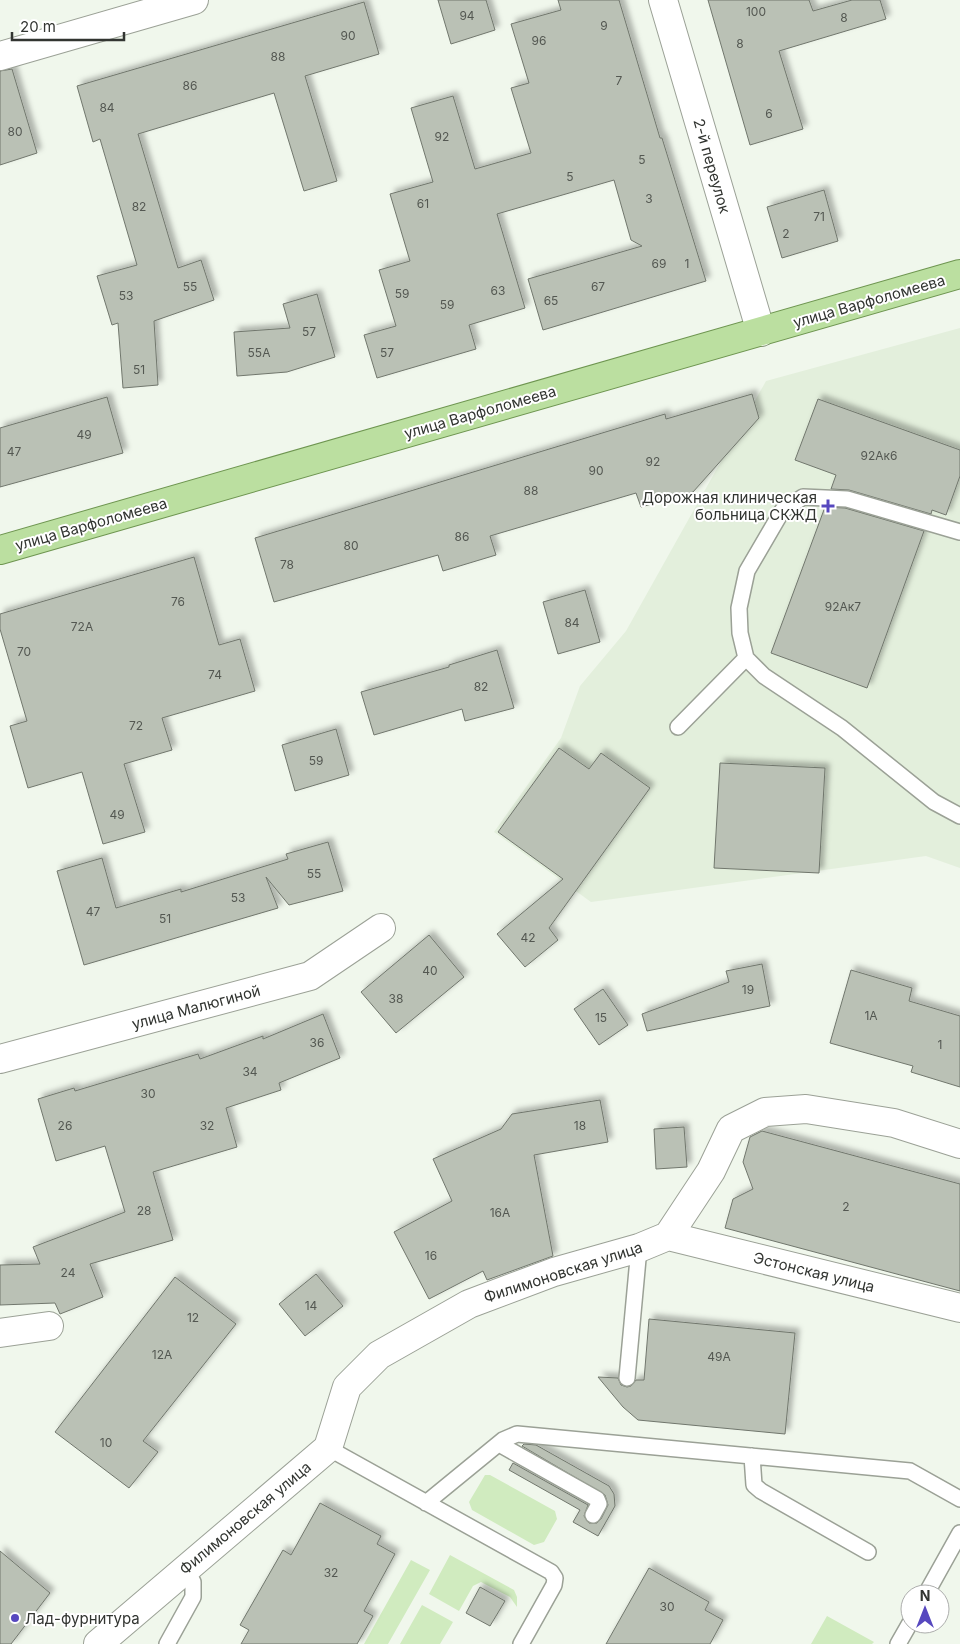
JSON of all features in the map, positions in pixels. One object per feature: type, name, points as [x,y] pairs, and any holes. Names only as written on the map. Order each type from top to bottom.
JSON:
[{"type":"main road","name":"улица Варфоломеева","points":[[0,550],[960,274]]},
{"type":"street","points":[[0,56],[194,0]]},
{"type":"street","name":"2-й переулок","points":[[663,0],[761,332]]},
{"type":"street","name":"улица Малюгиной","points":[[0,1059],[310,976],[381,928]]},
{"type":"street","points":[[668,1236],[711,1171],[731,1129],[765,1112],[806,1108],[894,1123],[960,1144]]},
{"type":"street","name":"Филимоновская улица","points":[[98,1644],[328,1448],[347,1386],[379,1354],[469,1304],[554,1272],[639,1248],[668,1236]]},
{"type":"street","name":"Эстонская улица","points":[[668,1236],[960,1308]]},
{"type":"street","points":[[0,1333],[49,1326]]},
{"type":"lane","points":[[960,532],[847,499],[804,497],[782,511],[747,571],[739,608],[740,633],[746,658],[764,676],[842,728],[934,802],[960,816]]},
{"type":"lane","points":[[678,727],[746,658]]},
{"type":"lane","points":[[627,1378],[639,1248]]},
{"type":"lane","points":[[426,1503],[499,1444],[517,1434],[534,1434],[910,1471],[960,1499]]},
{"type":"lane","points":[[499,1444],[597,1500],[599,1504],[593,1515]]},
{"type":"lane","points":[[328,1448],[551,1572],[555,1578],[554,1586],[521,1644]]},
{"type":"lane","points":[[752,1456],[754,1485],[761,1491],[868,1552]]},
{"type":"lane","points":[[932,1584],[960,1533]]},
{"type":"lane","points":[[167,1644],[194,1597],[194,1582],[185,1568]]},
{"type":"shaded area","name":"Дорожная клиническая больница СКЖД","points":[[960,328],[960,868],[926,856],[591,902],[494,832],[561,738],[580,686],[626,631],[766,381]]},
{"type":"green space","points":[[485,1475],[490,1475],[555,1511],[557,1519],[544,1542],[534,1545],[472,1510],[469,1502]]},
{"type":"green space","points":[[450,1555],[514,1590],[517,1597],[517,1607],[510,1597],[481,1582],[473,1586],[459,1611],[429,1594]]},
{"type":"green space","points":[[411,1560],[430,1570],[388,1644],[364,1644]]},
{"type":"green space","points":[[422,1605],[453,1622],[440,1644],[400,1644]]},
{"type":"green space","points":[[827,1616],[874,1642],[872,1644],[811,1644]]},
{"type":"building","points":[[438,0],[486,0],[495,30],[451,44]]},
{"type":"building","points":[[558,0],[619,0],[660,138],[662,138],[706,281],[543,330],[528,279],[642,246],[631,240],[614,180],[497,214],[525,308],[469,325],[476,349],[377,378],[364,335],[396,326],[379,270],[410,261],[390,194],[433,182],[411,108],[453,96],[475,169],[531,153],[511,88],[529,83],[511,24],[561,10]]},
{"type":"building","points":[[708,0],[809,0],[813,11],[852,0],[880,0],[886,19],[779,51],[803,129],[750,145]]},
{"type":"building","points":[[364,2],[379,54],[305,76],[337,181],[304,191],[274,93],[138,134],[178,268],[201,260],[214,300],[154,321],[158,385],[123,388],[118,323],[112,325],[97,276],[137,265],[100,139],[93,142],[77,86]]},
{"type":"building","points":[[12,69],[37,153],[0,165],[0,71]]},
{"type":"building","points":[[824,190],[838,241],[782,258],[767,207]]},
{"type":"building","points":[[317,294],[335,357],[287,372],[237,376],[234,332],[290,328],[283,304]]},
{"type":"building","points":[[752,394],[759,418],[693,492],[641,507],[636,493],[490,536],[496,555],[443,571],[438,555],[274,602],[255,538],[665,414],[666,419]]},
{"type":"building","points":[[107,397],[123,453],[0,487],[0,428]]},
{"type":"building","points":[[818,399],[960,450],[960,476],[946,515],[932,510],[931,514],[849,490],[831,489],[836,475],[795,460]]},
{"type":"building","points":[[825,507],[845,508],[924,531],[867,688],[771,653]]},
{"type":"building","points":[[194,557],[219,645],[240,639],[255,691],[162,718],[172,750],[124,764],[145,832],[103,844],[82,772],[28,788],[10,726],[27,721],[0,629],[0,614]]},
{"type":"building","points":[[585,590],[600,642],[558,654],[543,602]]},
{"type":"building","points":[[497,650],[514,708],[465,721],[462,709],[374,735],[361,692],[449,667],[449,665]]},
{"type":"building","points":[[336,729],[349,775],[295,791],[282,745]]},
{"type":"building","points":[[559,748],[589,769],[601,753],[650,788],[549,928],[558,940],[525,967],[497,934],[563,879],[498,832]]},
{"type":"building","points":[[720,763],[825,768],[819,873],[714,868]]},
{"type":"building","points":[[328,842],[343,891],[289,905],[266,877],[278,908],[84,965],[57,871],[102,858],[116,908],[181,889],[181,892],[288,859],[286,854]]},
{"type":"building","points":[[429,935],[464,977],[396,1033],[361,992]]},
{"type":"building","points":[[762,964],[770,1006],[647,1031],[642,1014],[729,982],[726,971]]},
{"type":"building","points":[[851,970],[912,988],[909,1001],[960,1016],[960,1087],[911,1072],[913,1066],[830,1043]]},
{"type":"building","points":[[603,989],[628,1025],[599,1045],[574,1009]]},
{"type":"building","points":[[323,1014],[340,1058],[279,1083],[281,1090],[226,1108],[237,1147],[153,1172],[173,1240],[90,1264],[103,1297],[60,1314],[55,1303],[0,1305],[0,1265],[40,1264],[33,1247],[125,1212],[105,1146],[56,1161],[38,1099],[74,1088],[75,1091],[198,1054],[200,1059],[263,1036],[263,1039]]},
{"type":"building","points":[[600,1100],[608,1142],[534,1155],[553,1256],[487,1280],[483,1271],[429,1299],[394,1232],[452,1201],[433,1159],[501,1129],[512,1114]]},
{"type":"building","points":[[684,1127],[687,1167],[656,1169],[654,1129]]},
{"type":"building","points":[[762,1131],[960,1184],[960,1291],[725,1228],[733,1199],[753,1189],[743,1162],[750,1137]]},
{"type":"building","points":[[316,1274],[343,1306],[305,1336],[279,1304]]},
{"type":"building","points":[[175,1277],[236,1324],[143,1441],[158,1452],[129,1488],[55,1432]]},
{"type":"building","points":[[649,1319],[795,1333],[785,1434],[638,1420],[623,1407],[598,1377],[618,1378],[621,1385],[627,1387],[631,1386],[636,1380],[644,1380]]},
{"type":"building","points":[[524,1444],[536,1445],[609,1486],[614,1494],[615,1506],[598,1536],[573,1522],[580,1510],[509,1470],[513,1463],[588,1505],[584,1516],[589,1523],[597,1523],[601,1519],[608,1505],[605,1495],[522,1446]]},
{"type":"building","points":[[320,1503],[381,1536],[377,1544],[395,1554],[364,1611],[373,1616],[357,1644],[241,1644],[249,1630],[240,1625],[283,1550],[291,1555]]},
{"type":"building","name":"Лад-фурнитура","points":[[0,1551],[50,1593],[11,1644],[0,1644]]},
{"type":"building","points":[[649,1568],[709,1602],[705,1610],[723,1620],[710,1644],[606,1644]]},
{"type":"building","points":[[480,1587],[505,1601],[490,1626],[466,1613]]},
{"type":"place","name":"Дорожная клиническая больница СКЖД","points":[[828,506]]},
{"type":"place","name":"Лад-фурнитура","points":[[15,1618]]}]
